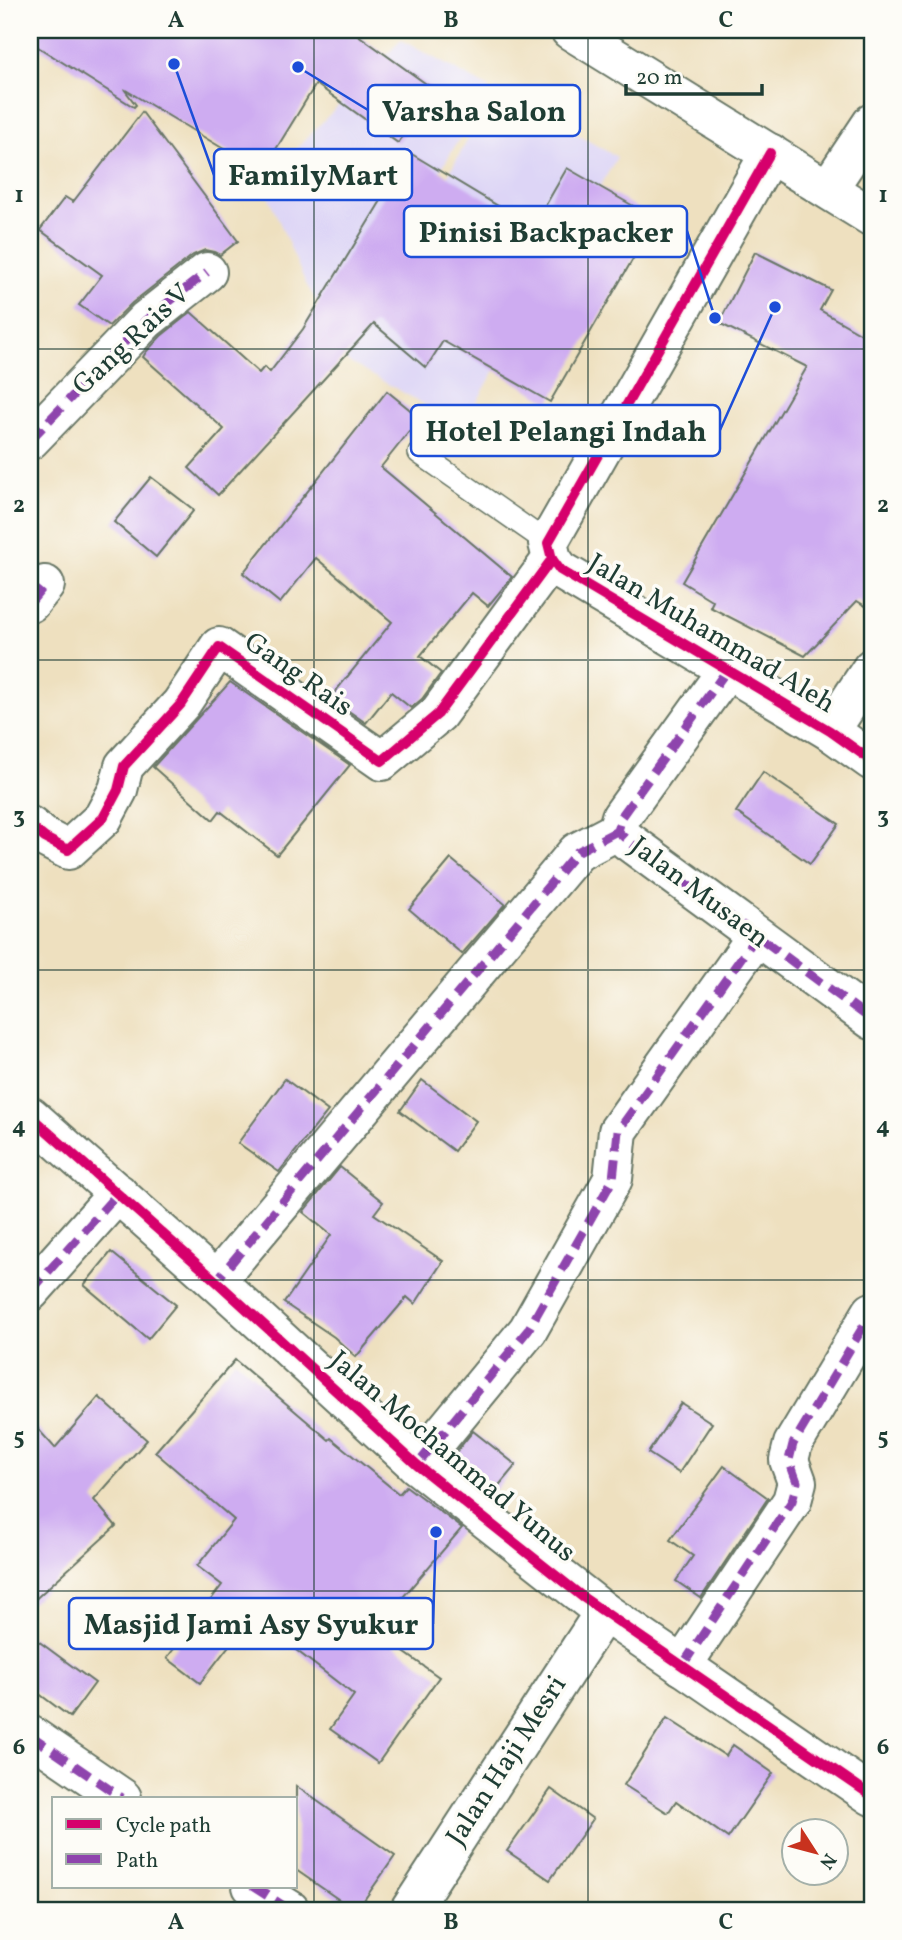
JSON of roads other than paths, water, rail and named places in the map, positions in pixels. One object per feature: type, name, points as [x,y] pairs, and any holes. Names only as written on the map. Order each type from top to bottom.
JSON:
[{"type":"street","points":[[570,30],[872,217]]},
{"type":"street","points":[[828,189],[872,123]]},
{"type":"street","points":[[553,557],[770,153]]},
{"type":"street","name":"Gang Rais V","points":[[30,440],[146,320],[207,272]]},
{"type":"street","name":"Jalan Muhammad Aleh","points":[[553,557],[727,670],[830,731],[872,761]]},
{"type":"street","name":"Gang Rais","points":[[30,826],[45,838],[68,850],[103,818],[118,790],[124,766],[181,704],[219,647],[382,761],[438,714],[553,557]]},
{"type":"street","points":[[830,731],[872,668]]},
{"type":"street","name":"Jalan Musaen","points":[[727,670],[621,817],[617,831],[756,937],[872,1020]]},
{"type":"street","points":[[216,1281],[577,852],[617,831]]},
{"type":"street","points":[[417,1465],[528,1330],[612,1179],[618,1131],[756,937]]},
{"type":"street","name":"Jalan Mochammad Yunus","points":[[31,1117],[417,1465],[604,1612],[870,1790]]},
{"type":"street","points":[[30,1292],[118,1193]]},
{"type":"street","points":[[682,1665],[792,1501],[797,1482],[789,1460],[793,1444],[872,1312]]},
{"type":"street","name":"Jalan Haji Mesri","points":[[410,1910],[604,1612]]},
{"type":"street","points":[[30,1735],[121,1797]]},
{"type":"street","points":[[254,1888],[290,1910]]},
{"type":"lane","points":[[419,453],[553,557]]},
{"type":"place","name":"FamilyMart","points":[[174,64]]},
{"type":"place","name":"Varsha Salon","points":[[298,67]]},
{"type":"place","name":"Hotel Pelangi Indah","points":[[775,307]]},
{"type":"place","name":"Pinisi Backpacker","points":[[715,318]]},
{"type":"place","name":"Masjid Jami Asy Syukur","points":[[436,1532]]}]
